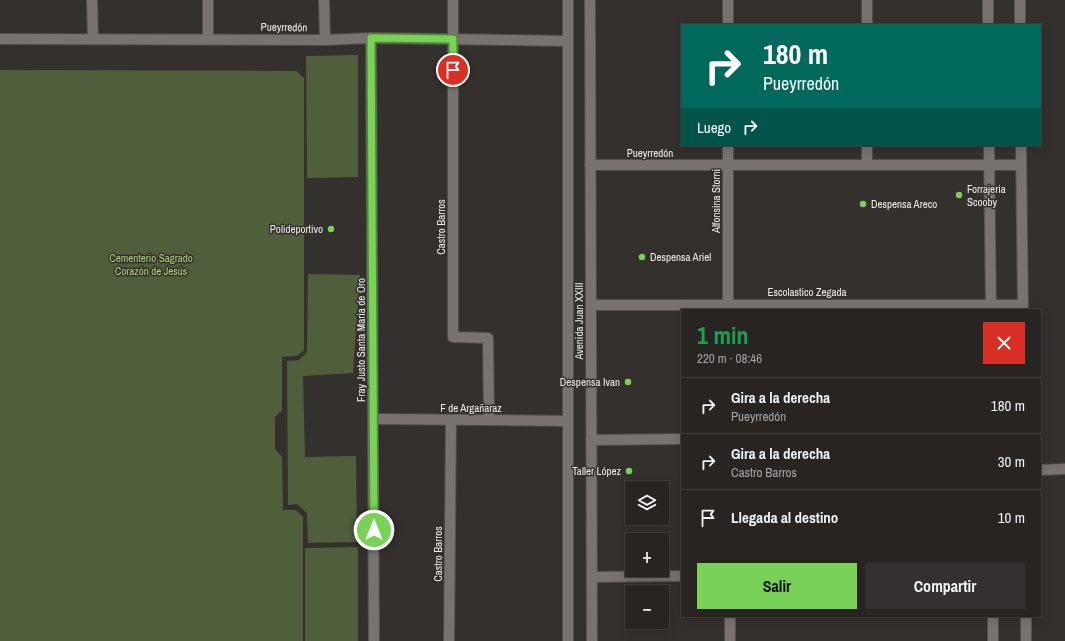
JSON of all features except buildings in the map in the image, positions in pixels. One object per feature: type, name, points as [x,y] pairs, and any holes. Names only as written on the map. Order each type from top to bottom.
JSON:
[{"type":"street","points":[[92,0],[93,39]]},
{"type":"street","points":[[208,0],[208,39]]},
{"type":"street","points":[[324,0],[324,40]]},
{"type":"street","name":"Castro Barros","points":[[453,0],[453,337],[488,338],[489,420]]},
{"type":"street","name":"Avenida Juan XXIII","points":[[568,0],[568,641]]},
{"type":"street","name":"Avenida Juan XXIII","points":[[590,0],[592,641]]},
{"type":"street","points":[[728,0],[728,24]]},
{"type":"street","points":[[867,0],[867,24]]},
{"type":"street","points":[[988,0],[988,24]]},
{"type":"street","points":[[1020,0],[1020,24]]},
{"type":"street","name":"Pueyrredón","points":[[0,39],[324,40],[371,38],[568,41]]},
{"type":"street","name":"Fray Justo Santa Maria de Oro","points":[[371,38],[374,641]]},
{"type":"street","name":"Alfonsina Storni","points":[[728,146],[728,304]]},
{"type":"street","points":[[867,146],[867,164]]},
{"type":"street","points":[[989,146],[991,307]]},
{"type":"street","points":[[1021,146],[1023,307]]},
{"type":"street","name":"Pueyrredón","points":[[590,165],[1021,164]]},
{"type":"street","name":"Escolastico Zegada","points":[[591,305],[728,304],[864,307],[1023,307]]},
{"type":"street","name":"F de Argañaraz","points":[[373,419],[568,421]]},
{"type":"street","name":"Castro Barros","points":[[449,641],[451,420]]},
{"type":"street","points":[[591,440],[681,439]]},
{"type":"street","points":[[1041,470],[1065,469]]},
{"type":"street","points":[[592,577],[681,576]]},
{"type":"street","points":[[730,617],[730,641]]},
{"type":"street","points":[[993,617],[993,641]]},
{"type":"street","points":[[1026,617],[1026,641]]},
{"type":"green space","points":[[358,55],[358,177],[307,178],[306,56]]},
{"type":"green space","name":"Cementerio Sagrado Corazón de Jesús","points":[[0,70],[296,71],[304,78],[304,350],[297,356],[282,357],[282,410],[275,417],[275,449],[282,457],[283,510],[296,510],[303,517],[303,641],[0,641]]},
{"type":"green space","points":[[308,274],[360,275],[353,373],[303,376],[305,457],[356,456],[357,542],[308,543],[307,513],[297,504],[288,505],[287,361],[299,360],[307,352]]},
{"type":"green space","points":[[358,547],[358,641],[305,641],[305,548]]},
{"type":"place","name":"Forrajeria Scooby","points":[[959,195]]},
{"type":"place","name":"Despensa Areco","points":[[863,204]]},
{"type":"place","name":"Polideportivo","points":[[331,229]]},
{"type":"place","name":"Despensa Ariel","points":[[642,257]]},
{"type":"place","name":"Despensa Ivan","points":[[628,382]]},
{"type":"place","name":"Taller López","points":[[629,471]]},
{"type":"route","points":[[374,530],[371,38],[453,39],[453,70]]}]
